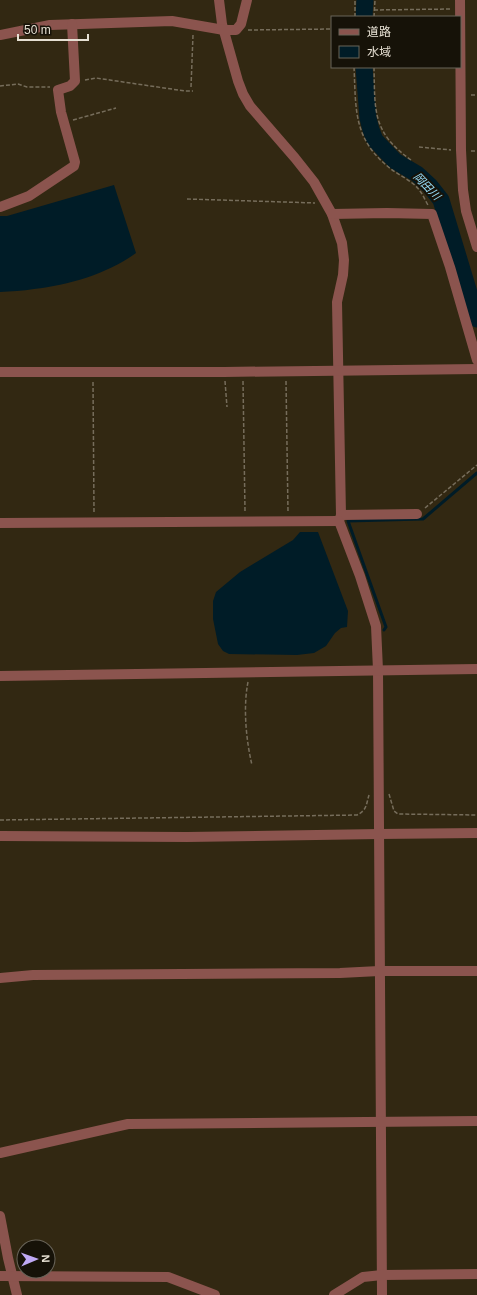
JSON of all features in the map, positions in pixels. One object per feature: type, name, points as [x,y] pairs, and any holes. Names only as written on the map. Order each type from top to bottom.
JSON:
[{"type":"street","points":[[220,0],[224,30],[242,94],[250,106],[314,182],[332,214],[342,243],[344,260],[343,275],[337,302],[340,518],[376,626],[378,670],[382,1295]]},
{"type":"street","points":[[0,35],[36,27],[72,24],[172,21],[224,30],[236,30],[242,24],[247,0]]},
{"type":"street","points":[[460,5],[460,16]]},
{"type":"street","points":[[0,207],[29,196],[74,166],[75,162],[61,112],[58,90],[70,86],[75,81],[72,24]]},
{"type":"street","points":[[460,68],[463,190],[466,211],[477,248]]},
{"type":"street","points":[[332,214],[432,214],[450,267],[477,360]]},
{"type":"street","points":[[0,372],[243,372],[477,369]]},
{"type":"street","points":[[0,523],[288,522],[417,514]]},
{"type":"street","points":[[0,676],[477,669]]},
{"type":"street","points":[[0,836],[187,837],[477,833]]},
{"type":"street","points":[[0,978],[34,975],[477,971]]},
{"type":"street","points":[[0,1153],[128,1124],[477,1121]]},
{"type":"street","points":[[0,1216],[8,1258],[18,1295]]},
{"type":"street","points":[[334,1295],[363,1277],[382,1275],[477,1274]]},
{"type":"street","points":[[0,1276],[168,1277],[215,1295]]},
{"type":"path","points":[[355,0],[355,16]]},
{"type":"path","points":[[374,16],[375,0]]},
{"type":"path","points":[[374,10],[460,5]]},
{"type":"path","points":[[190,87],[195,25]]},
{"type":"path","points":[[239,28],[244,30],[331,29]]},
{"type":"path","points":[[354,68],[358,126],[362,136],[382,162],[420,191],[432,214]]},
{"type":"path","points":[[374,68],[375,99],[378,121],[381,130],[393,145],[411,160]]},
{"type":"path","points":[[75,81],[96,78],[185,91],[193,90]]},
{"type":"path","points":[[0,86],[18,84],[27,87],[54,87],[58,90]]},
{"type":"path","points":[[64,122],[116,108]]},
{"type":"path","points":[[419,147],[477,151]]},
{"type":"path","points":[[187,199],[318,203],[325,200]]},
{"type":"path","points":[[286,371],[288,522]]},
{"type":"path","points":[[93,372],[94,523]]},
{"type":"path","points":[[224,372],[227,407]]},
{"type":"path","points":[[243,372],[245,521]]},
{"type":"path","points":[[417,514],[477,465]]},
{"type":"path","points":[[250,672],[246,702],[247,736],[252,765]]},
{"type":"path","points":[[388,791],[394,811],[398,814],[477,815]]},
{"type":"path","points":[[0,820],[357,815],[363,812],[366,807],[369,795]]},
{"type":"water","points":[[114,185],[136,253],[100,273],[61,285],[0,292],[0,216],[7,216]]},
{"type":"water","points":[[300,532],[318,532],[348,611],[347,627],[341,628],[335,633],[326,646],[314,653],[297,655],[229,654],[223,651],[218,644],[213,619],[213,601],[216,592],[240,572],[293,540]]},
{"type":"waterway","name":"岡田川","points":[[364,16],[365,0]]},
{"type":"waterway","name":"岡田川","points":[[364,68],[368,118],[375,140],[395,161],[417,174],[430,186],[441,200],[477,319]]},
{"type":"waterway","points":[[384,630],[386,627],[348,521],[423,519],[477,473]]}]
